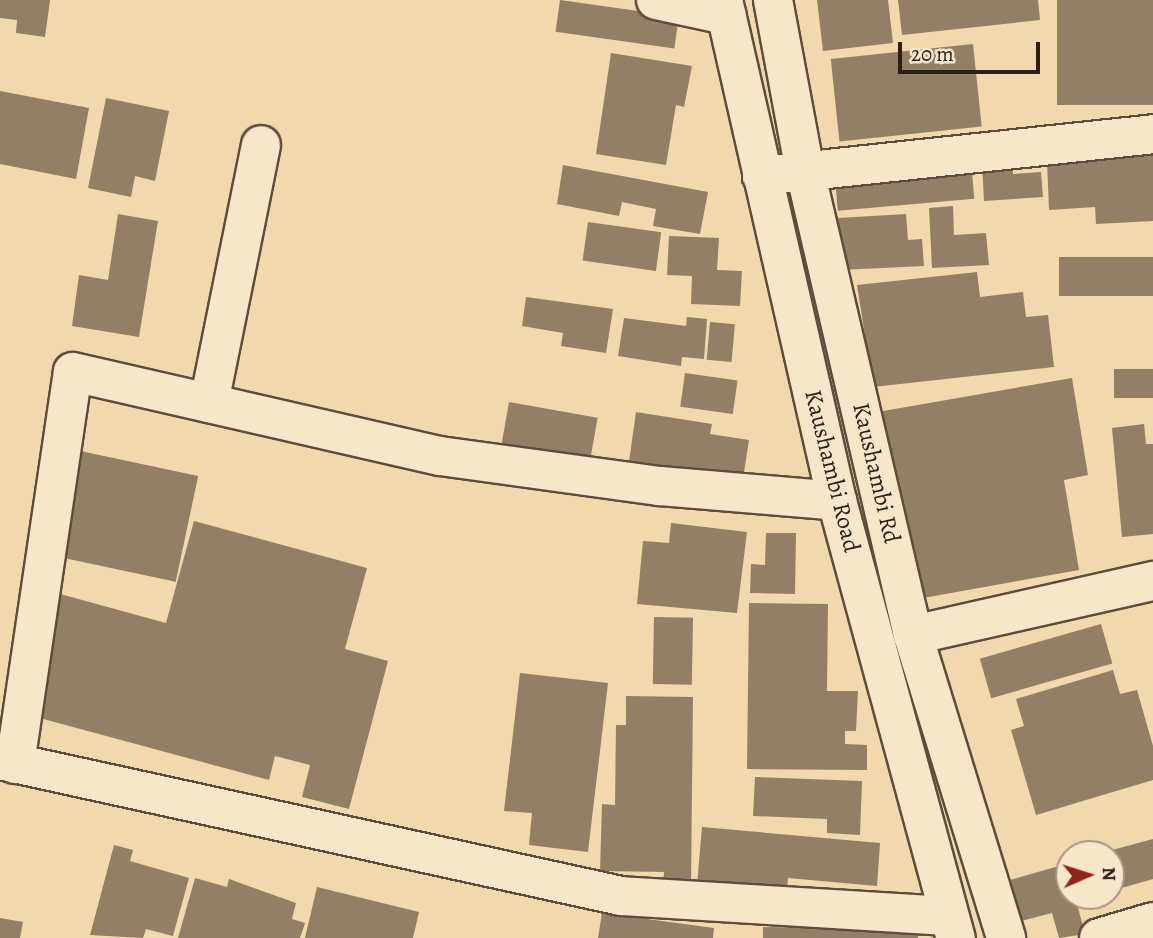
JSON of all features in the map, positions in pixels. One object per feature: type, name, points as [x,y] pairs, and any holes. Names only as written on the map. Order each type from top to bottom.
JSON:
[{"type":"street","points":[[656,0],[724,7]]},
{"type":"street","name":"Kaushambi Rd","points":[[773,0],[805,171],[913,635],[1006,938]]},
{"type":"street","name":"Kaushambi Road","points":[[724,7],[837,500],[952,927]]},
{"type":"street","points":[[762,176],[1153,134]]},
{"type":"street","points":[[209,403],[261,145]]},
{"type":"street","points":[[837,500],[660,486],[440,456],[73,372],[7,762],[621,896],[952,927]]},
{"type":"street","points":[[913,635],[1153,581]]},
{"type":"street","points":[[1099,938],[1153,922]]},
{"type":"building","points":[[0,0],[50,0],[45,37],[16,33],[17,20],[0,18]]},
{"type":"building","points":[[560,0],[679,17],[674,48],[556,32]]},
{"type":"building","points":[[817,0],[888,0],[893,43],[823,51]]},
{"type":"building","points":[[898,0],[1038,0],[1040,20],[902,35]]},
{"type":"building","points":[[1057,0],[1153,0],[1153,105],[1057,105]]},
{"type":"building","points":[[973,44],[982,127],[839,141],[831,59]]},
{"type":"building","points":[[611,53],[692,66],[684,107],[676,105],[666,165],[596,154]]},
{"type":"building","points":[[0,91],[89,108],[76,179],[0,164]]},
{"type":"building","points":[[106,98],[169,111],[155,181],[135,176],[131,197],[88,188]]},
{"type":"building","points":[[1153,123],[1153,221],[1096,224],[1095,207],[1049,210],[1047,161]]},
{"type":"building","points":[[969,138],[974,199],[838,211],[833,150]]},
{"type":"building","points":[[1011,143],[1013,174],[1041,172],[1043,197],[984,201],[981,145]]},
{"type":"building","points":[[563,165],[708,192],[700,234],[653,226],[656,209],[622,202],[619,216],[557,204]]},
{"type":"building","points":[[953,206],[954,235],[986,233],[989,265],[932,268],[929,208]]},
{"type":"building","points":[[118,214],[158,221],[139,337],[72,326],[79,275],[108,280]]},
{"type":"building","points":[[906,214],[908,240],[922,239],[924,266],[840,270],[838,218]]},
{"type":"building","points":[[588,222],[661,232],[656,271],[583,261]]},
{"type":"building","points":[[669,236],[719,238],[717,270],[742,271],[740,306],[691,304],[692,276],[667,275]]},
{"type":"building","points":[[1059,257],[1153,257],[1153,296],[1059,296]]},
{"type":"building","points":[[977,272],[980,297],[1023,292],[1026,317],[1048,315],[1054,367],[873,387],[857,285]]},
{"type":"building","points":[[526,297],[613,309],[606,353],[561,346],[563,333],[522,326]]},
{"type":"building","points":[[687,317],[707,319],[704,359],[682,357],[681,366],[618,356],[624,318],[686,326]]},
{"type":"building","points":[[710,322],[735,324],[732,362],[707,360]]},
{"type":"building","points":[[1114,369],[1153,369],[1153,398],[1114,398]]},
{"type":"building","points":[[685,373],[737,380],[733,414],[680,407]]},
{"type":"building","points":[[1072,378],[1088,475],[1064,480],[1079,570],[912,600],[866,414]]},
{"type":"building","points":[[509,402],[598,418],[590,462],[501,446]]},
{"type":"building","points":[[636,412],[712,424],[710,434],[749,440],[743,479],[629,462]]},
{"type":"building","points":[[1144,424],[1146,444],[1153,444],[1153,534],[1122,537],[1112,428]]},
{"type":"building","points":[[71,449],[198,476],[176,582],[49,555]]},
{"type":"building","points":[[194,521],[367,568],[345,649],[388,661],[349,809],[302,797],[310,765],[275,756],[269,780],[10,710],[42,589],[166,623]]},
{"type":"building","points":[[671,523],[747,532],[737,613],[637,604],[643,541],[669,543]]},
{"type":"building","points":[[766,533],[796,533],[795,594],[750,593],[751,564],[765,565]]},
{"type":"building","points":[[749,603],[828,604],[827,691],[858,691],[856,731],[845,731],[845,744],[867,745],[867,770],[747,769]]},
{"type":"building","points":[[654,617],[693,618],[692,685],[653,684]]},
{"type":"building","points":[[1101,624],[1112,663],[991,698],[980,659]]},
{"type":"building","points":[[1113,670],[1120,694],[1137,690],[1153,746],[1153,780],[1036,815],[1011,730],[1024,726],[1016,699]]},
{"type":"building","points":[[520,673],[608,683],[588,852],[529,845],[532,813],[504,811]]},
{"type":"building","points":[[626,696],[693,697],[691,886],[663,886],[664,872],[600,871],[602,804],[615,805],[616,725],[626,725]]},
{"type":"building","points":[[755,777],[862,781],[860,835],[827,833],[827,819],[753,816]]},
{"type":"building","points":[[702,827],[880,843],[877,886],[788,878],[787,892],[697,885]]},
{"type":"building","points":[[1153,839],[1153,879],[1125,887],[1125,847]]},
{"type":"building","points":[[114,845],[133,850],[130,861],[189,878],[173,936],[146,929],[143,938],[90,935]]},
{"type":"building","points":[[1055,867],[1055,910],[1079,910],[1085,934],[1059,938],[1052,913],[1021,921],[1010,880]]},
{"type":"building","points":[[195,878],[227,887],[229,879],[296,903],[292,919],[305,923],[300,938],[178,938]]},
{"type":"building","points":[[317,887],[419,912],[413,938],[305,938]]},
{"type":"building","points":[[602,913],[714,928],[713,938],[598,938]]},
{"type":"building","points":[[0,918],[23,922],[20,938],[0,938]]},
{"type":"building","points":[[763,927],[918,929],[918,938],[763,938]]}]
